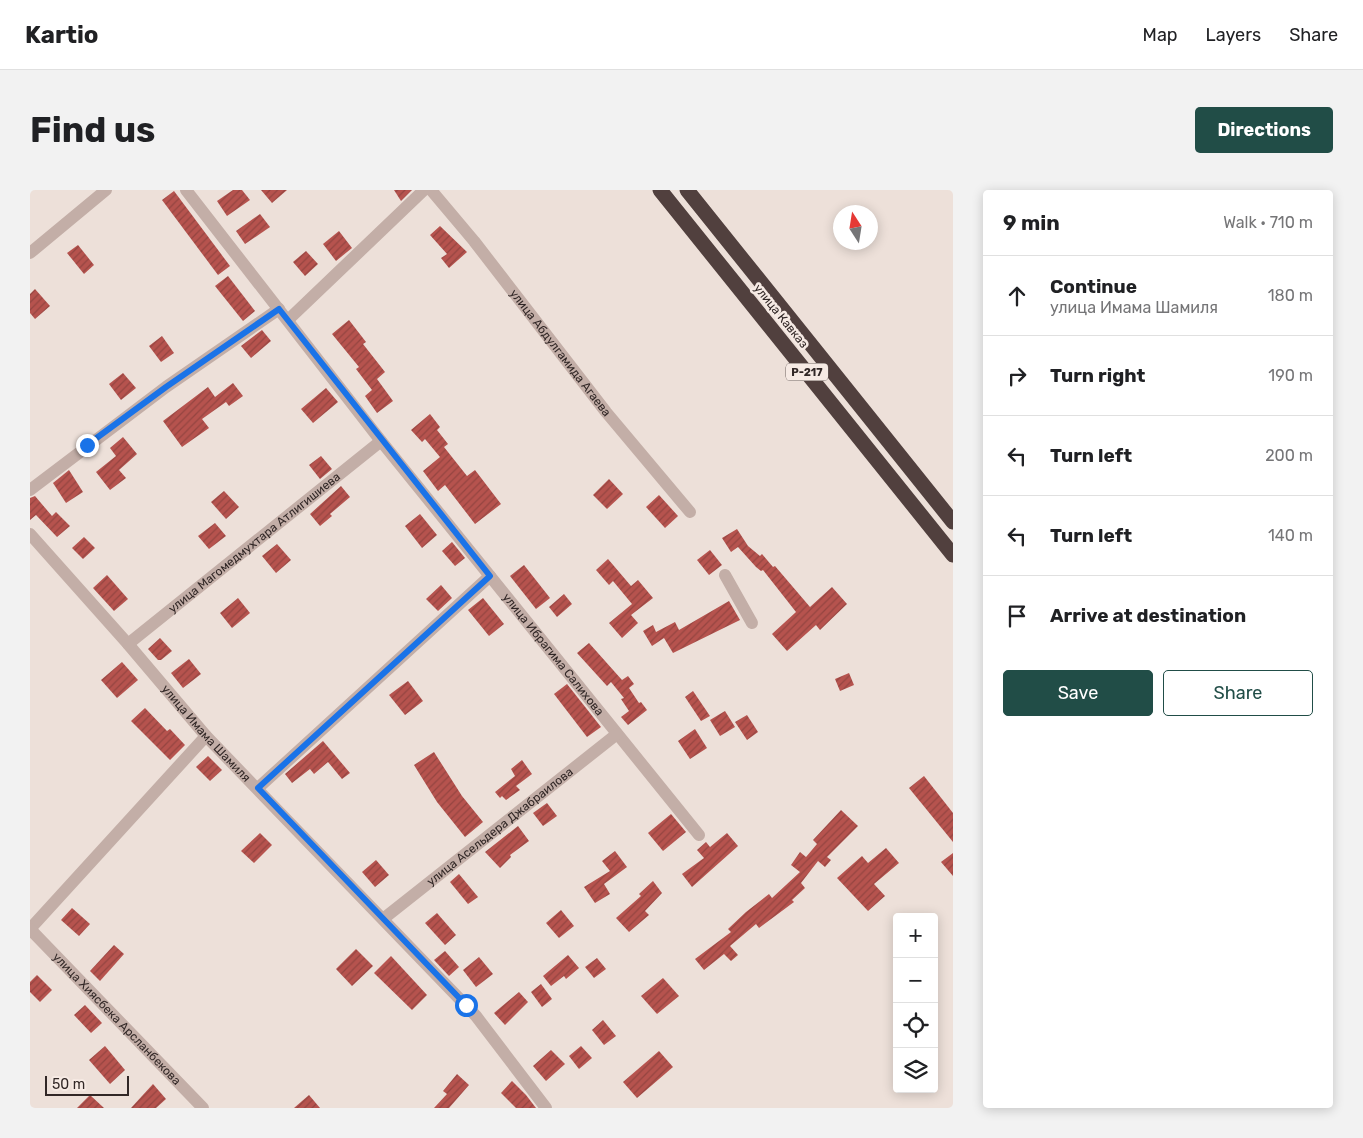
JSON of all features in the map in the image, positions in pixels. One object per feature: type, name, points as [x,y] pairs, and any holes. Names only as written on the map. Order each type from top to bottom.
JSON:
[{"type":"highway","name":"улица Кавказ","points":[[660,190],[953,555]]},
{"type":"highway","name":"улица Кавказ","points":[[687,190],[953,522]]},
{"type":"street","points":[[30,253],[106,190]]},
{"type":"street","name":"улица Ибрагима Салихова","points":[[186,190],[381,440],[699,835]]},
{"type":"street","points":[[288,320],[424,190]]},
{"type":"street","name":"улица Абдулгамида Агаева","points":[[431,190],[474,240],[606,412],[690,512]]},
{"type":"street","points":[[30,490],[166,387],[279,309]]},
{"type":"street","name":"улица Магомедмухтара Атлигишиева","points":[[128,644],[381,440]]},
{"type":"street","name":"улица Имама Шамиля","points":[[30,534],[128,644],[206,736],[476,1016],[546,1108]]},
{"type":"street","points":[[725,575],[752,624]]},
{"type":"street","points":[[258,788],[490,576]]},
{"type":"street","name":"улица Асельдера Джабраилова","points":[[383,918],[617,734]]},
{"type":"street","points":[[30,929],[206,736]]},
{"type":"street","name":"улица Хиясбека Арсланбекова","points":[[30,929],[202,1108]]},
{"type":"building","points":[[233,190],[242,190],[250,200],[227,216],[217,201]]},
{"type":"building","points":[[261,190],[287,190],[272,203]]},
{"type":"building","points":[[394,190],[412,190],[401,201]]},
{"type":"building","points":[[174,191],[230,266],[218,275],[162,200]]},
{"type":"building","points":[[260,214],[270,227],[245,244],[236,231]]},
{"type":"building","points":[[440,226],[467,252],[449,268],[441,258],[447,254],[430,235]]},
{"type":"building","points":[[339,231],[352,248],[336,261],[323,244]]},
{"type":"building","points":[[78,245],[94,265],[84,274],[67,253]]},
{"type":"building","points":[[306,251],[318,264],[305,276],[293,262]]},
{"type":"building","points":[[228,276],[255,311],[243,321],[215,286]]},
{"type":"building","points":[[35,289],[50,306],[35,319],[30,313],[30,294]]},
{"type":"building","points":[[349,320],[366,342],[363,344],[385,372],[377,379],[393,401],[377,413],[365,396],[372,390],[356,369],[359,367],[332,334]]},
{"type":"building","points":[[262,330],[271,341],[251,358],[241,346]]},
{"type":"building","points":[[162,336],[174,353],[161,362],[149,346]]},
{"type":"building","points":[[123,373],[136,388],[121,400],[109,384]]},
{"type":"building","points":[[233,383],[243,396],[229,406],[226,402],[202,419],[209,428],[182,447],[163,421],[208,387],[215,397]]},
{"type":"building","points":[[326,388],[338,402],[313,423],[301,409]]},
{"type":"building","points":[[430,414],[440,427],[437,430],[448,444],[444,447],[467,476],[475,470],[501,504],[475,524],[445,485],[438,491],[423,471],[440,457],[425,439],[422,442],[411,430]]},
{"type":"building","points":[[123,437],[137,454],[119,470],[126,478],[110,490],[96,472],[116,456],[110,448]]},
{"type":"building","points":[[321,456],[332,469],[320,479],[309,465]]},
{"type":"building","points":[[69,470],[83,492],[66,503],[53,483]]},
{"type":"building","points":[[609,479],[623,494],[607,509],[593,495]]},
{"type":"building","points":[[341,486],[350,497],[330,514],[332,516],[320,526],[310,514]]},
{"type":"building","points":[[224,491],[239,507],[226,519],[211,502]]},
{"type":"building","points":[[659,495],[678,516],[665,528],[646,507]]},
{"type":"building","points":[[35,496],[52,516],[56,512],[70,526],[57,537],[36,515],[30,520],[30,498]]},
{"type":"building","points":[[420,514],[437,535],[422,548],[405,526]]},
{"type":"building","points":[[215,523],[226,536],[209,549],[198,536]]},
{"type":"building","points":[[737,529],[748,546],[760,556],[762,554],[773,567],[775,566],[810,607],[832,587],[847,604],[820,630],[816,625],[787,651],[772,634],[796,612],[763,570],[761,571],[756,567],[738,547],[731,552],[722,538]]},
{"type":"building","points":[[84,537],[95,548],[83,559],[72,548]]},
{"type":"building","points":[[452,542],[465,558],[455,566],[442,551]]},
{"type":"building","points":[[277,544],[291,560],[276,573],[262,556]]},
{"type":"building","points":[[710,550],[722,565],[709,575],[697,560]]},
{"type":"building","points":[[608,559],[631,586],[638,580],[653,598],[631,615],[638,623],[622,638],[609,623],[632,604],[613,581],[609,585],[596,570]]},
{"type":"building","points":[[524,565],[550,598],[536,609],[510,576]]},
{"type":"building","points":[[107,575],[128,599],[114,611],[93,588]]},
{"type":"building","points":[[441,585],[452,598],[438,611],[426,599]]},
{"type":"building","points":[[564,594],[572,604],[557,617],[549,607]]},
{"type":"building","points":[[238,598],[250,613],[232,628],[220,613]]},
{"type":"building","points":[[483,598],[504,624],[489,636],[468,610]]},
{"type":"building","points":[[729,601],[740,620],[673,653],[664,638],[652,646],[643,631],[653,625],[656,632],[675,622],[679,630]]},
{"type":"building","points":[[160,638],[172,651],[161,660],[158,660],[148,649]]},
{"type":"building","points":[[589,643],[622,680],[628,676],[634,684],[629,688],[639,703],[641,702],[647,710],[628,725],[621,717],[629,711],[621,699],[624,698],[611,682],[607,686],[577,653]]},
{"type":"building","points":[[189,659],[201,674],[183,688],[171,673]]},
{"type":"building","points":[[122,662],[138,680],[117,698],[101,680]]},
{"type":"building","points":[[849,673],[854,685],[840,691],[835,679]]},
{"type":"building","points":[[408,681],[423,701],[405,715],[389,695]]},
{"type":"building","points":[[567,684],[601,727],[587,737],[554,694]]},
{"type":"building","points":[[693,691],[710,716],[701,721],[685,697]]},
{"type":"building","points":[[145,708],[167,731],[170,729],[185,745],[170,760],[131,721]]},
{"type":"building","points":[[725,711],[735,727],[720,736],[710,720]]},
{"type":"building","points":[[747,715],[758,732],[747,740],[735,722]]},
{"type":"building","points":[[695,729],[707,748],[690,759],[678,741]]},
{"type":"building","points":[[323,741],[350,773],[342,779],[328,762],[314,774],[310,769],[292,783],[285,774]]},
{"type":"building","points":[[434,752],[462,796],[483,822],[465,837],[437,802],[414,765]]},
{"type":"building","points":[[208,756],[222,770],[210,781],[196,767]]},
{"type":"building","points":[[522,760],[532,774],[516,786],[520,790],[506,800],[502,796],[500,798],[495,792],[515,776],[511,769]]},
{"type":"building","points":[[924,776],[953,813],[953,842],[909,788]]},
{"type":"building","points":[[547,803],[557,816],[543,826],[533,813]]},
{"type":"building","points":[[841,810],[858,826],[827,857],[831,860],[825,867],[818,861],[801,883],[805,888],[792,900],[794,902],[759,928],[756,924],[730,946],[738,955],[731,961],[724,954],[704,970],[695,959],[731,932],[728,929],[746,912],[769,894],[772,898],[800,872],[791,865],[800,852],[806,857],[817,844],[813,840]]},
{"type":"building","points":[[671,814],[686,832],[663,851],[648,833]]},
{"type":"building","points":[[518,826],[529,841],[510,855],[511,857],[500,868],[485,852]]},
{"type":"building","points":[[260,833],[272,845],[254,863],[241,851]]},
{"type":"building","points":[[727,833],[738,846],[692,887],[682,874],[704,858],[697,850],[706,842],[710,847]]},
{"type":"building","points":[[886,848],[899,863],[874,884],[885,896],[868,911],[837,878],[862,856],[868,863]]},
{"type":"building","points":[[615,851],[627,867],[604,884],[610,894],[595,903],[584,887],[610,871],[602,861]]},
{"type":"building","points":[[953,853],[953,876],[941,862]]},
{"type":"building","points":[[376,860],[389,875],[375,887],[362,872]]},
{"type":"building","points":[[459,874],[478,897],[468,904],[450,882]]},
{"type":"building","points":[[653,881],[662,893],[645,911],[649,915],[629,932],[616,918],[641,896],[639,894]]},
{"type":"building","points":[[72,908],[90,924],[79,936],[61,920]]},
{"type":"building","points":[[561,910],[574,926],[559,938],[546,923]]},
{"type":"building","points":[[437,913],[456,935],[445,945],[425,923]]},
{"type":"building","points":[[114,945],[124,954],[100,981],[90,971]]},
{"type":"building","points":[[356,949],[373,966],[352,986],[336,969]]},
{"type":"building","points":[[445,951],[459,967],[449,976],[434,960]]},
{"type":"building","points":[[568,955],[579,968],[566,979],[564,976],[551,986],[543,976]]},
{"type":"building","points":[[391,956],[427,995],[412,1010],[374,973]]},
{"type":"building","points":[[479,957],[493,974],[476,987],[463,970]]},
{"type":"building","points":[[597,958],[606,969],[594,978],[585,967]]},
{"type":"building","points":[[37,975],[52,990],[40,1002],[30,992],[30,982]]},
{"type":"building","points":[[663,978],[679,996],[657,1014],[641,996]]},
{"type":"building","points":[[541,984],[552,999],[542,1007],[531,992]]},
{"type":"building","points":[[519,992],[528,1002],[505,1025],[494,1013]]},
{"type":"building","points":[[85,1005],[102,1023],[91,1033],[74,1015]]},
{"type":"building","points":[[603,1020],[616,1036],[604,1045],[592,1030]]},
{"type":"building","points":[[105,1046],[125,1070],[110,1084],[89,1060]]},
{"type":"building","points":[[581,1046],[592,1058],[579,1069],[569,1056]]},
{"type":"building","points":[[551,1050],[565,1064],[546,1081],[533,1066]]},
{"type":"building","points":[[659,1051],[673,1067],[637,1098],[623,1082]]},
{"type":"building","points":[[457,1074],[469,1085],[449,1108],[434,1108],[447,1094],[443,1091]]},
{"type":"building","points":[[512,1081],[536,1108],[516,1108],[501,1093]]},
{"type":"building","points":[[153,1084],[166,1099],[156,1108],[131,1108]]},
{"type":"building","points":[[90,1095],[104,1108],[77,1108]]},
{"type":"building","points":[[309,1095],[320,1108],[294,1108]]},
{"type":"route","points":[[87,445],[166,387],[279,309],[490,576],[258,788],[466,1005]]}]
